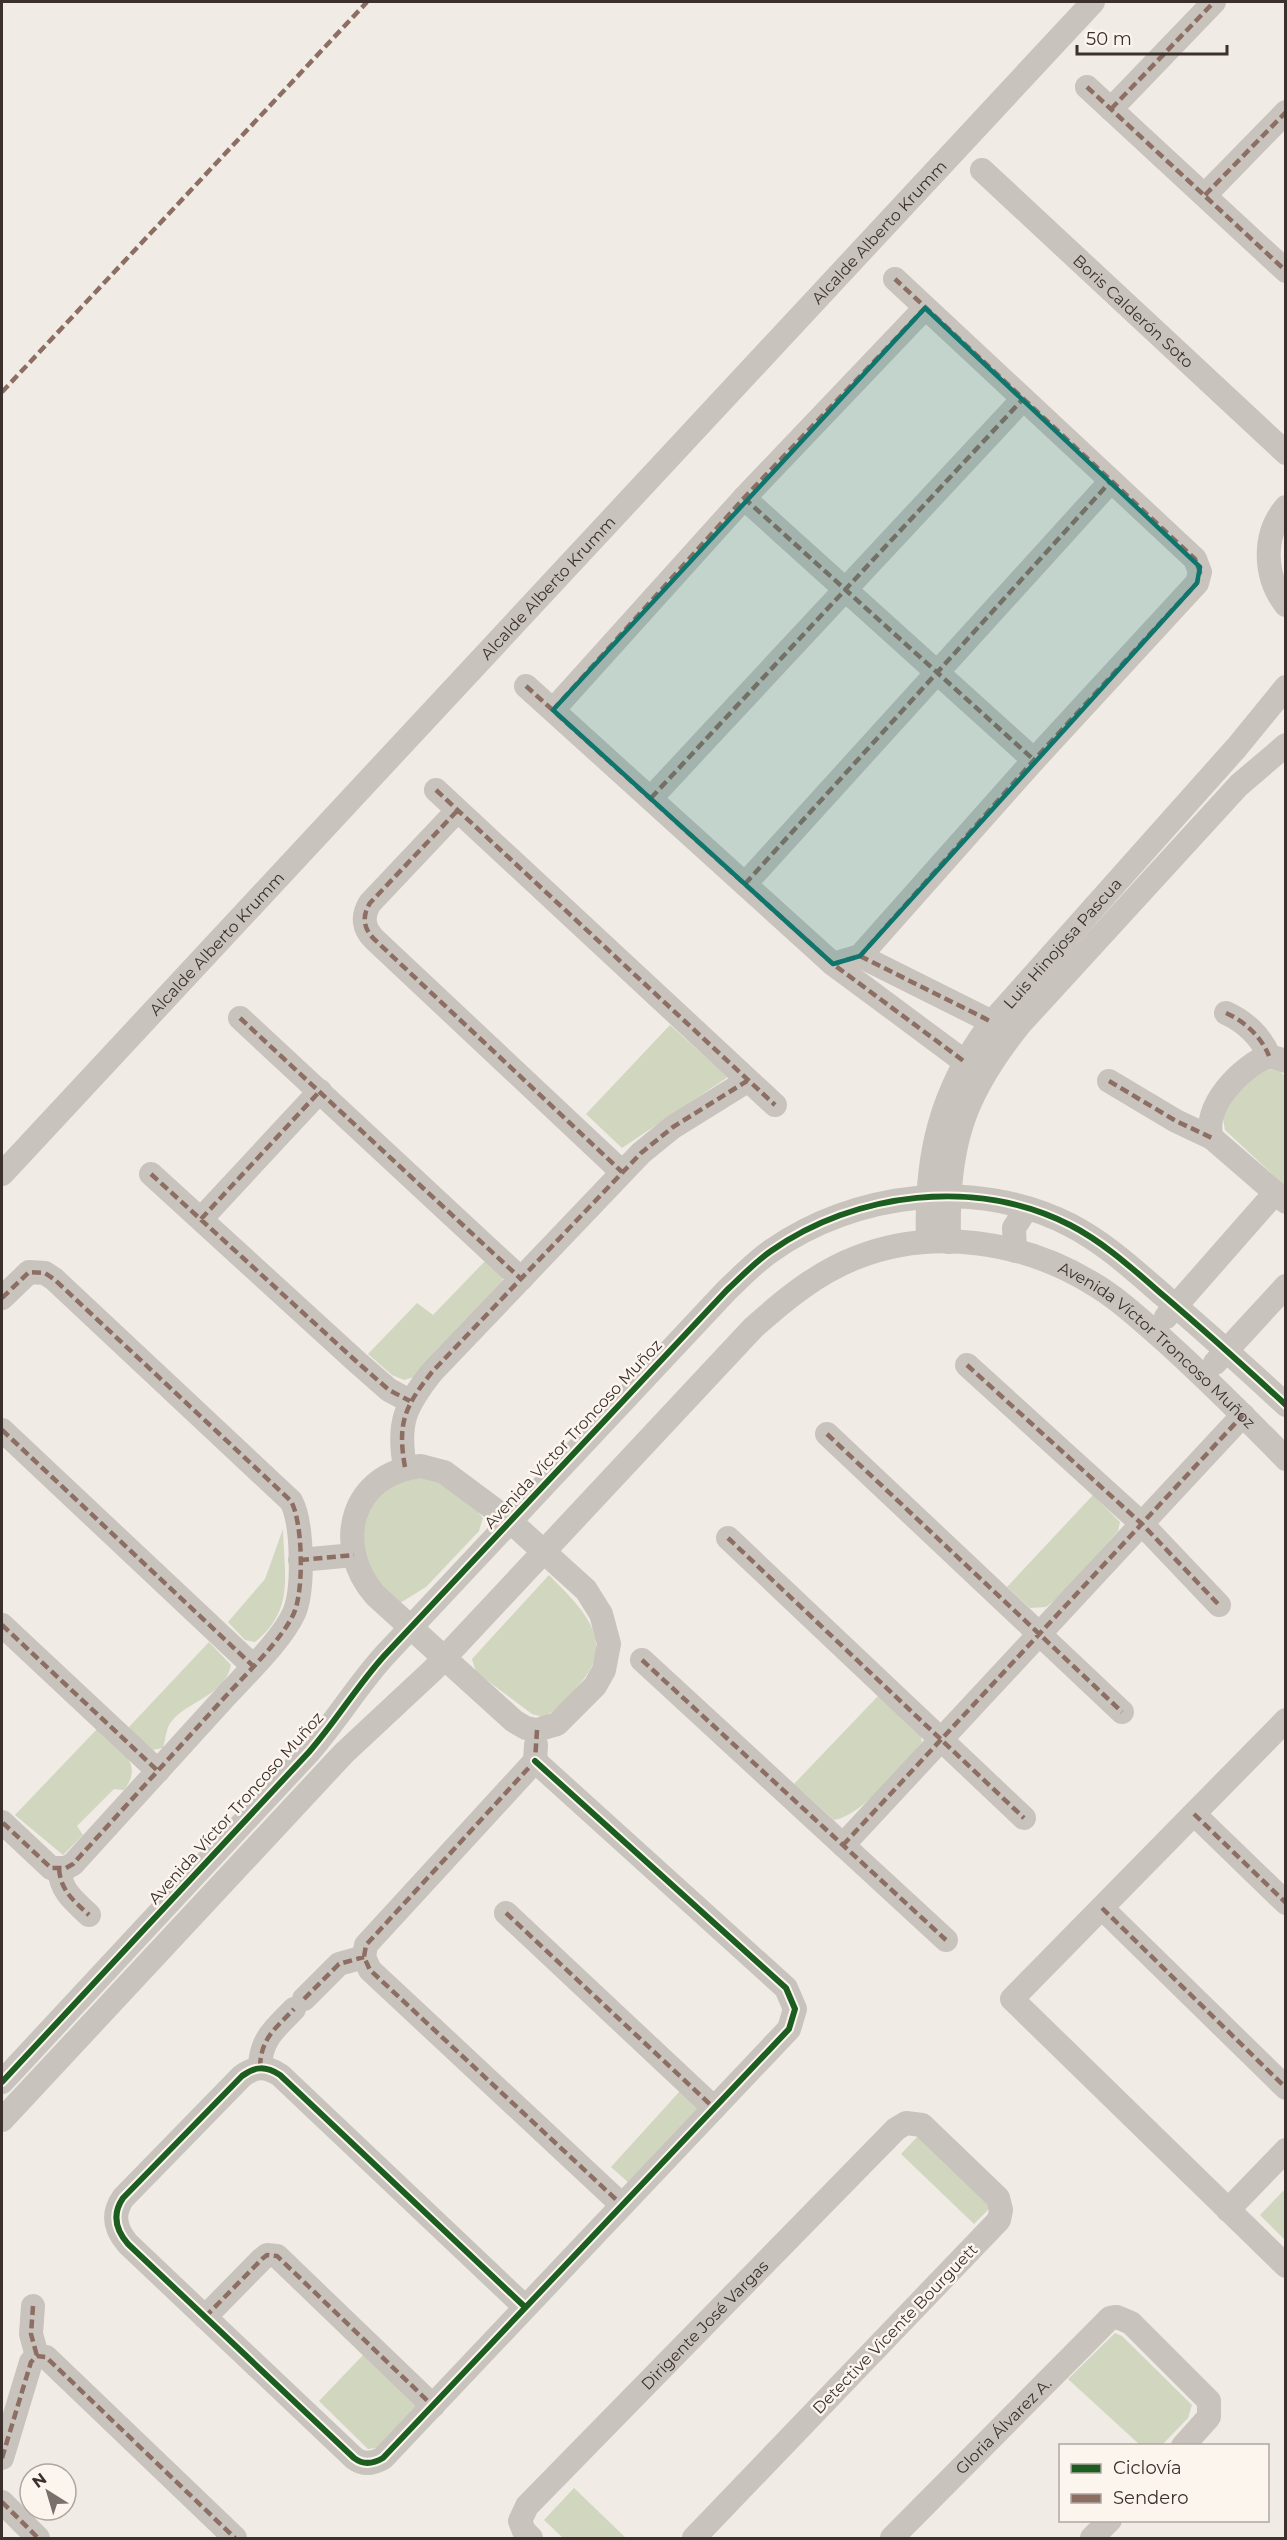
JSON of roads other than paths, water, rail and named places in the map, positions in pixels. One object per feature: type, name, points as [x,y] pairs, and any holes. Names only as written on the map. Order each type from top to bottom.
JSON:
[{"type":"street","name":"Alcalde Alberto Krumm","points":[[2,1174],[1093,2]]},
{"type":"street","points":[[1111,109],[1214,2]]},
{"type":"street","points":[[1087,87],[1286,271]]},
{"type":"street","points":[[1205,195],[1286,112]]},
{"type":"street","name":"Boris Calderón Soto","points":[[982,170],[1286,453]]},
{"type":"street","points":[[833,964],[860,956],[1200,578],[1200,567],[1194,559],[895,279]]},
{"type":"street","points":[[553,710],[744,498],[925,308]]},
{"type":"street","points":[[651,798],[844,588],[1023,399]]},
{"type":"street","points":[[745,884],[1111,481]]},
{"type":"street","points":[[744,498],[1034,760]]},
{"type":"street","points":[[1286,507],[1275,525],[1268,554],[1273,584],[1286,605]]},
{"type":"street","points":[[526,686],[833,964],[964,1062]]},
{"type":"street","name":"Luis Hinojosa Pascua","points":[[938,1242],[939,1123],[964,1062],[992,1022],[1231,754],[1286,687]]},
{"type":"street","name":"Luis Hinojosa Pascua","points":[[937,1197],[959,1129],[977,1084],[998,1051],[1239,785],[1286,745]]},
{"type":"street","points":[[436,790],[775,1106]]},
{"type":"street","points":[[457,811],[370,903],[365,915],[366,928],[374,939],[622,1172]]},
{"type":"street","points":[[860,956],[992,1022]]},
{"type":"street","points":[[1212,1138],[1209,1129],[1210,1117],[1218,1101],[1245,1069],[1277,1058],[1242,1021],[1226,1013]]},
{"type":"street","points":[[240,1018],[521,1279]]},
{"type":"street","points":[[622,2205],[370,1970],[364,1957],[366,1945],[535,1761],[537,1730],[526,1728],[514,1721],[365,1583],[354,1555],[352,1525],[366,1494],[375,1485],[405,1467],[401,1437],[405,1412],[410,1401],[432,1372],[622,1172],[673,1127],[747,1081]]},
{"type":"street","points":[[1109,1081],[1190,1128],[1212,1138],[1280,1197],[1154,1331]]},
{"type":"street","points":[[201,1219],[320,1091]]},
{"type":"street","points":[[151,1174],[357,1362],[389,1390],[410,1401]]},
{"type":"street","name":"Avenida Víctor Troncoso Muñoz","points":[[25,2094],[11,2094],[4,2080],[327,1732],[361,1681],[727,1290],[770,1252],[813,1227],[865,1207],[937,1197],[991,1200],[1026,1209],[1069,1225],[1086,1234],[1125,1262],[1286,1406]]},
{"type":"street","points":[[1015,1251],[1014,1228],[1026,1209]]},
{"type":"street","name":"Avenida Víctor Troncoso Muñoz","points":[[2,2120],[344,1753],[444,1658],[753,1328],[812,1280],[857,1257],[886,1248],[938,1242],[1015,1251],[1052,1262],[1091,1282],[1154,1331],[1203,1375],[1286,1459]]},
{"type":"street","points":[[2,1298],[29,1272],[45,1273],[54,1279],[291,1501],[297,1515],[300,1560],[298,1596],[293,1614],[253,1666],[73,1864],[59,1869],[45,1863],[2,1822]]},
{"type":"street","points":[[1203,1375],[1286,1286]]},
{"type":"street","points":[[967,1365],[1142,1524],[1219,1605]]},
{"type":"street","points":[[843,1845],[1243,1415]]},
{"type":"street","points":[[2,1430],[253,1666]]},
{"type":"street","points":[[827,1434],[1122,1712]]},
{"type":"street","name":"Avenida Víctor Troncoso Muñoz","points":[[405,1467],[421,1466],[444,1472],[510,1521],[586,1590],[601,1614],[609,1644],[603,1670],[595,1686],[562,1721],[547,1729],[537,1730]]},
{"type":"street","points":[[728,1538],[1024,1818]]},
{"type":"street","points":[[300,1560],[354,1555]]},
{"type":"street","points":[[2,1624],[158,1771]]},
{"type":"street","points":[[642,1660],[946,1940]]},
{"type":"street","points":[[1286,1720],[1012,1999],[1286,2266]]},
{"type":"street","points":[[525,2307],[280,2074],[260,2067],[242,2076],[123,2198],[116,2211],[120,2235],[358,2461],[373,2463],[383,2458],[433,2406],[789,2029],[795,2009],[791,1994],[535,1761]]},
{"type":"street","points":[[1194,1814],[1286,1903]]},
{"type":"street","points":[[59,1869],[60,1883],[65,1892],[89,1914]]},
{"type":"street","points":[[1102,1908],[1286,2088]]},
{"type":"street","points":[[506,1913],[714,2108]]},
{"type":"street","points":[[260,2067],[262,2045],[267,2037],[339,1964],[364,1957]]},
{"type":"street","name":"Dirigente José Vargas","points":[[531,2538],[524,2531],[520,2521],[526,2506],[896,2128],[912,2123]]},
{"type":"street","name":"Detective Vicente Bourguett","points":[[694,2538],[999,2220],[1000,2205],[992,2192],[926,2127],[912,2123]]},
{"type":"street","points":[[1228,2210],[1286,2150]]},
{"type":"street","points":[[205,2317],[262,2259],[267,2255],[277,2256],[433,2406]]},
{"type":"street","points":[[33,2306],[31,2334],[37,2356]]},
{"type":"street","name":"Gloria Álvarez A.","points":[[892,2538],[1103,2322],[1117,2317],[1131,2323],[1204,2394],[1210,2409],[1204,2424],[1184,2444]]},
{"type":"street","points":[[2,2458],[31,2362],[37,2356],[46,2356],[235,2538]]},
{"type":"street","points":[[2,2502],[38,2538]]},
{"type":"street","points":[[1092,2538],[1108,2522]]}]
